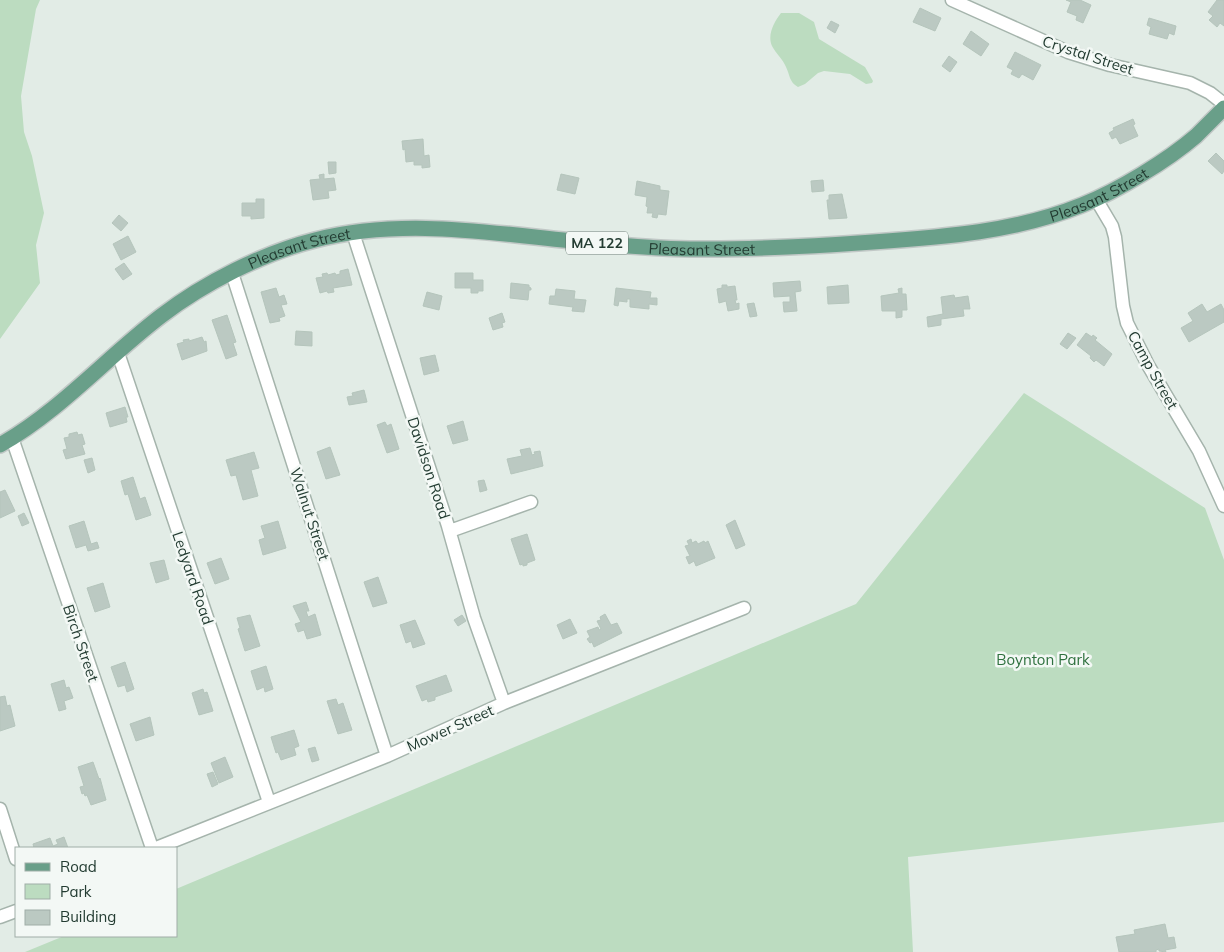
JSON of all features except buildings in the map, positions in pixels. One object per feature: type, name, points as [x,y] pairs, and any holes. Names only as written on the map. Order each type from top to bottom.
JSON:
[{"type":"main road","name":"Pleasant Street","points":[[6,442],[83,384],[161,315],[244,266],[278,251],[317,239],[387,228],[424,228],[477,230],[592,243],[705,250],[832,245],[1002,229],[1060,213],[1096,199],[1177,150],[1196,136],[1224,108]]},
{"type":"street","name":"Crystal Street","points":[[952,0],[1068,52],[1131,70],[1190,83],[1210,93],[1224,104]]},
{"type":"street","name":"Camp Street","points":[[1096,199],[1112,226],[1115,237],[1123,306],[1127,324],[1148,365],[1199,451],[1224,506]]},
{"type":"street","name":"Davidson Road","points":[[353,233],[450,531],[474,618],[504,703]]},
{"type":"street","name":"Walnut Street","points":[[232,273],[387,756]]},
{"type":"street","name":"Ledyard Road","points":[[118,353],[269,802]]},
{"type":"street","name":"Birch Street","points":[[6,442],[154,847]]},
{"type":"street","points":[[450,531],[531,502]]},
{"type":"street","name":"Mower Street","points":[[156,847],[387,756],[504,703],[744,608]]},
{"type":"street","points":[[0,809],[15,856]]},
{"type":"street","points":[[0,917],[15,911]]},
{"type":"green space","points":[[0,0],[40,0],[36,9],[21,96],[24,132],[32,156],[44,213],[36,245],[40,283],[0,339]]},
{"type":"green space","points":[[781,13],[799,13],[814,22],[819,39],[865,67],[873,81],[872,83],[866,84],[850,74],[824,71],[818,73],[805,84],[798,87],[795,85],[791,81],[785,64],[772,46],[770,37],[776,20]]},
{"type":"green space","name":"Boynton Park","points":[[1024,393],[1205,508],[1224,560],[1224,822],[908,857],[913,952],[25,952],[62,937],[178,937],[178,888],[856,604]]}]
